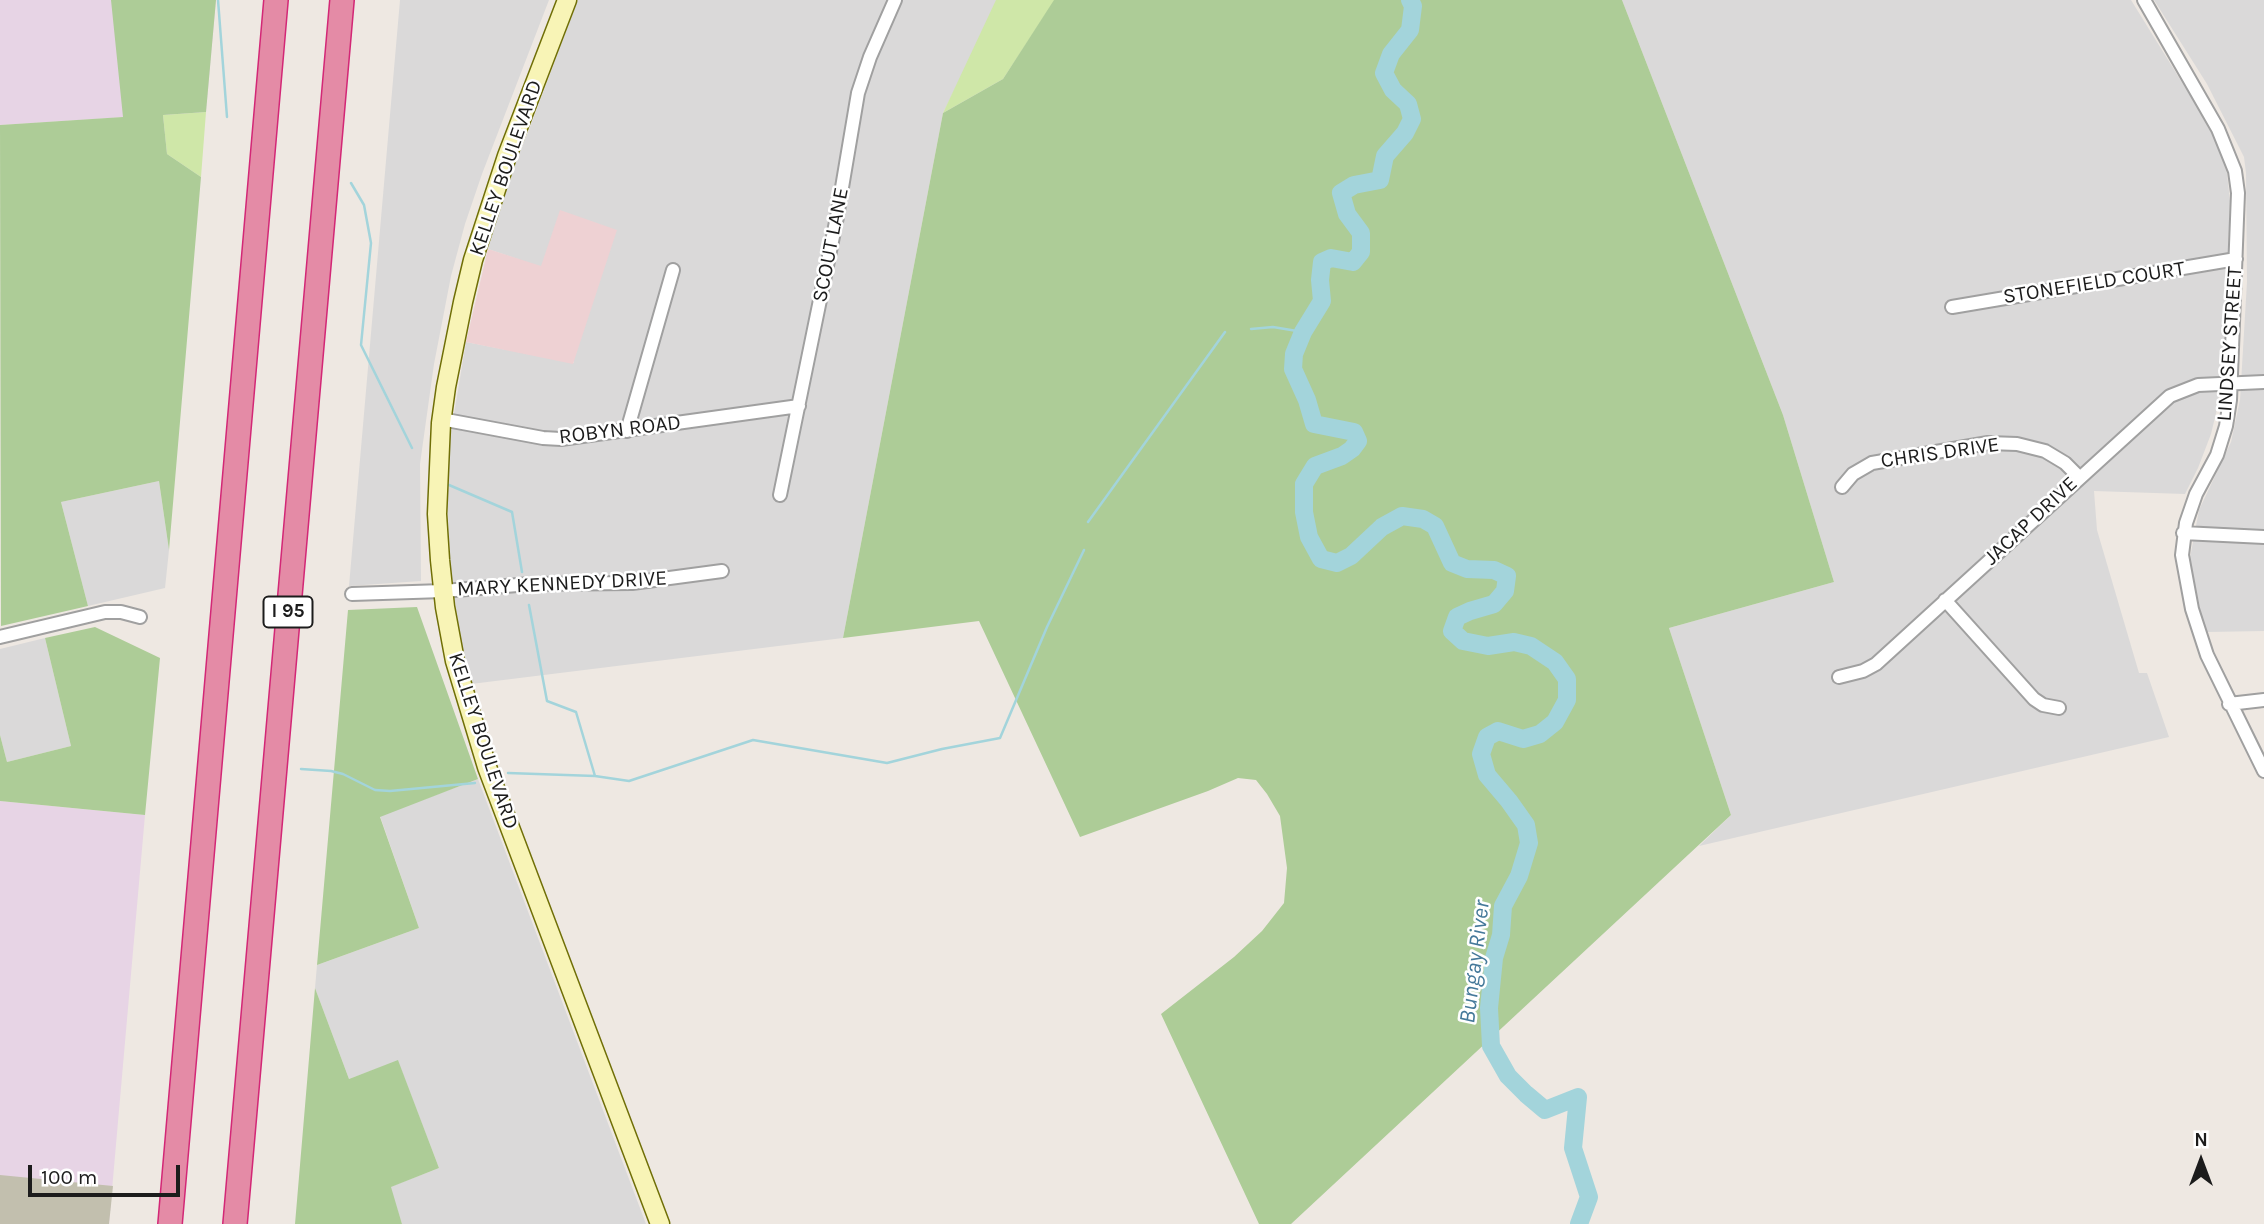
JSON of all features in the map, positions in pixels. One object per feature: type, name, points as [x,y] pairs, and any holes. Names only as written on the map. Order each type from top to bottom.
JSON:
[{"type":"highway","points":[[170,1224],[276,0]]},
{"type":"highway","name":"I 95","points":[[235,1224],[342,0]]},
{"type":"main road","name":"KELLEY BOULEVARD","points":[[567,0],[507,156],[473,260],[446,387],[437,514],[443,592],[455,661],[487,767],[660,1224]]},
{"type":"street","name":"SCOUT LANE","points":[[780,495],[858,93],[870,57],[895,0]]},
{"type":"street","name":"LINDSEY STREET","points":[[2144,0],[2218,130],[2235,171],[2238,193],[2231,384],[2225,426],[2217,454],[2196,494],[2183,533],[2183,563],[2192,609],[2207,655],[2264,771]]},
{"type":"street","name":"STONEFIELD COURT","points":[[1952,307],[2236,259]]},
{"type":"street","points":[[627,431],[673,270]]},
{"type":"street","name":"JACAP DRIVE","points":[[1839,677],[1870,668],[2170,396],[2198,385],[2264,382]]},
{"type":"street","name":"ROBYN ROAD","points":[[442,419],[561,439],[799,406]]},
{"type":"street","name":"CHRIS DRIVE","points":[[1842,487],[1853,474],[1872,463],[1987,443],[2017,444],[2045,451],[2065,463],[2079,477]]},
{"type":"street","points":[[2183,533],[2264,537]]},
{"type":"street","name":"MARY KENNEDY DRIVE","points":[[352,594],[443,592],[530,584],[632,583],[722,572]]},
{"type":"street","points":[[1945,600],[2034,699],[2043,705],[2059,708]]},
{"type":"street","points":[[0,637],[104,612],[121,612],[140,617]]},
{"type":"street","points":[[2230,704],[2264,700]]},
{"type":"shaded area","points":[[0,0],[216,0],[206,112],[0,125]]},
{"type":"shaded area","points":[[400,0],[549,0],[482,174],[451,276],[434,364],[420,464],[421,581],[349,586]]},
{"type":"shaded area","points":[[578,0],[1000,0],[943,113],[843,638],[471,684],[451,577],[447,494],[450,438],[466,342],[574,363],[541,267],[488,249],[514,161],[527,135]]},
{"type":"shaded area","points":[[1622,0],[2131,0],[2214,138],[2226,164],[2230,201],[2224,359],[2217,409],[2198,468],[2185,494],[2094,491],[2097,530],[2139,673],[2147,673],[2169,737],[1699,846],[1731,815],[1669,628],[1834,582],[1783,415]]},
{"type":"shaded area","points":[[2154,0],[2264,0],[2264,631],[2207,632],[2199,607],[2190,558],[2199,510],[2231,442],[2240,400],[2247,282],[2244,157],[2207,84]]},
{"type":"shaded area","points":[[560,210],[617,230],[573,364],[466,342],[488,249],[541,266]]},
{"type":"shaded area","points":[[159,481],[169,550],[165,588],[88,606],[61,502]]},
{"type":"shaded area","points":[[45,638],[71,746],[7,762],[0,735],[0,649]]},
{"type":"shaded area","points":[[478,779],[646,1224],[402,1224],[390,1187],[439,1168],[398,1061],[349,1079],[315,988],[317,965],[419,928],[380,816]]},
{"type":"shaded area","points":[[0,801],[145,815],[109,1224],[0,1224]]},
{"type":"shaded area","points":[[0,1175],[113,1186],[109,1224],[0,1224]]},
{"type":"green space","points":[[111,0],[216,0],[206,112],[163,115],[167,154],[201,177],[169,550],[159,481],[61,502],[88,606],[1,626],[0,125],[123,117]]},
{"type":"green space","points":[[996,0],[1055,0],[1003,79],[943,113]]},
{"type":"green space","points":[[1054,0],[1622,0],[1783,415],[1834,582],[1669,628],[1731,815],[1291,1224],[1259,1224],[1161,1014],[1234,957],[1262,931],[1284,903],[1287,868],[1280,816],[1267,794],[1256,780],[1238,778],[1080,837],[979,621],[843,638],[943,113],[1003,79]]},
{"type":"green space","points":[[206,112],[201,177],[167,154],[163,115]]},
{"type":"green space","points":[[417,607],[478,779],[380,817],[419,928],[317,965],[348,610]]},
{"type":"green space","points":[[95,627],[160,658],[145,815],[0,801],[0,735],[7,762],[71,746],[45,638]]},
{"type":"green space","points":[[315,988],[349,1079],[398,1060],[439,1168],[391,1187],[402,1224],[295,1224]]},
{"type":"waterway","points":[[218,0],[227,117]]},
{"type":"waterway","name":"Bungay River","points":[[1410,0],[1413,6],[1410,30],[1391,54],[1384,73],[1393,90],[1408,104],[1412,119],[1405,133],[1385,156],[1380,180],[1354,185],[1341,193],[1347,214],[1361,233],[1361,252],[1353,262],[1331,258],[1322,262],[1322,301],[1303,332],[1294,354],[1293,369],[1314,424],[1354,432],[1358,441],[1342,456],[1315,466],[1304,484],[1304,512],[1309,537],[1321,559],[1337,563],[1351,556],[1382,527],[1402,516],[1423,519],[1435,526],[1452,563],[1467,569],[1494,570],[1507,576],[1505,591],[1494,604],[1457,617],[1452,631],[1463,641],[1488,646],[1514,642],[1531,646],[1555,662],[1567,679],[1567,700],[1555,722],[1540,734],[1523,739],[1498,731],[1487,737],[1481,754],[1487,775],[1526,825],[1529,843],[1519,876],[1503,906],[1489,1008],[1491,1046],[1508,1076],[1545,1110],[1578,1097],[1573,1148],[1589,1197],[1579,1224]]},
{"type":"waterway","points":[[351,183],[364,205],[371,243],[361,345],[412,448]]},
{"type":"waterway","points":[[1251,329],[1273,327],[1303,332]]},
{"type":"waterway","points":[[1088,522],[1225,332]]},
{"type":"waterway","points":[[449,485],[512,512],[522,572]]},
{"type":"waterway","points":[[529,605],[547,701],[576,712],[595,776],[629,781],[753,740],[887,763],[1000,738],[1047,627],[1084,550]]},
{"type":"waterway","points":[[301,769],[343,774],[375,790],[475,783]]},
{"type":"waterway","points":[[508,773],[595,776]]}]
